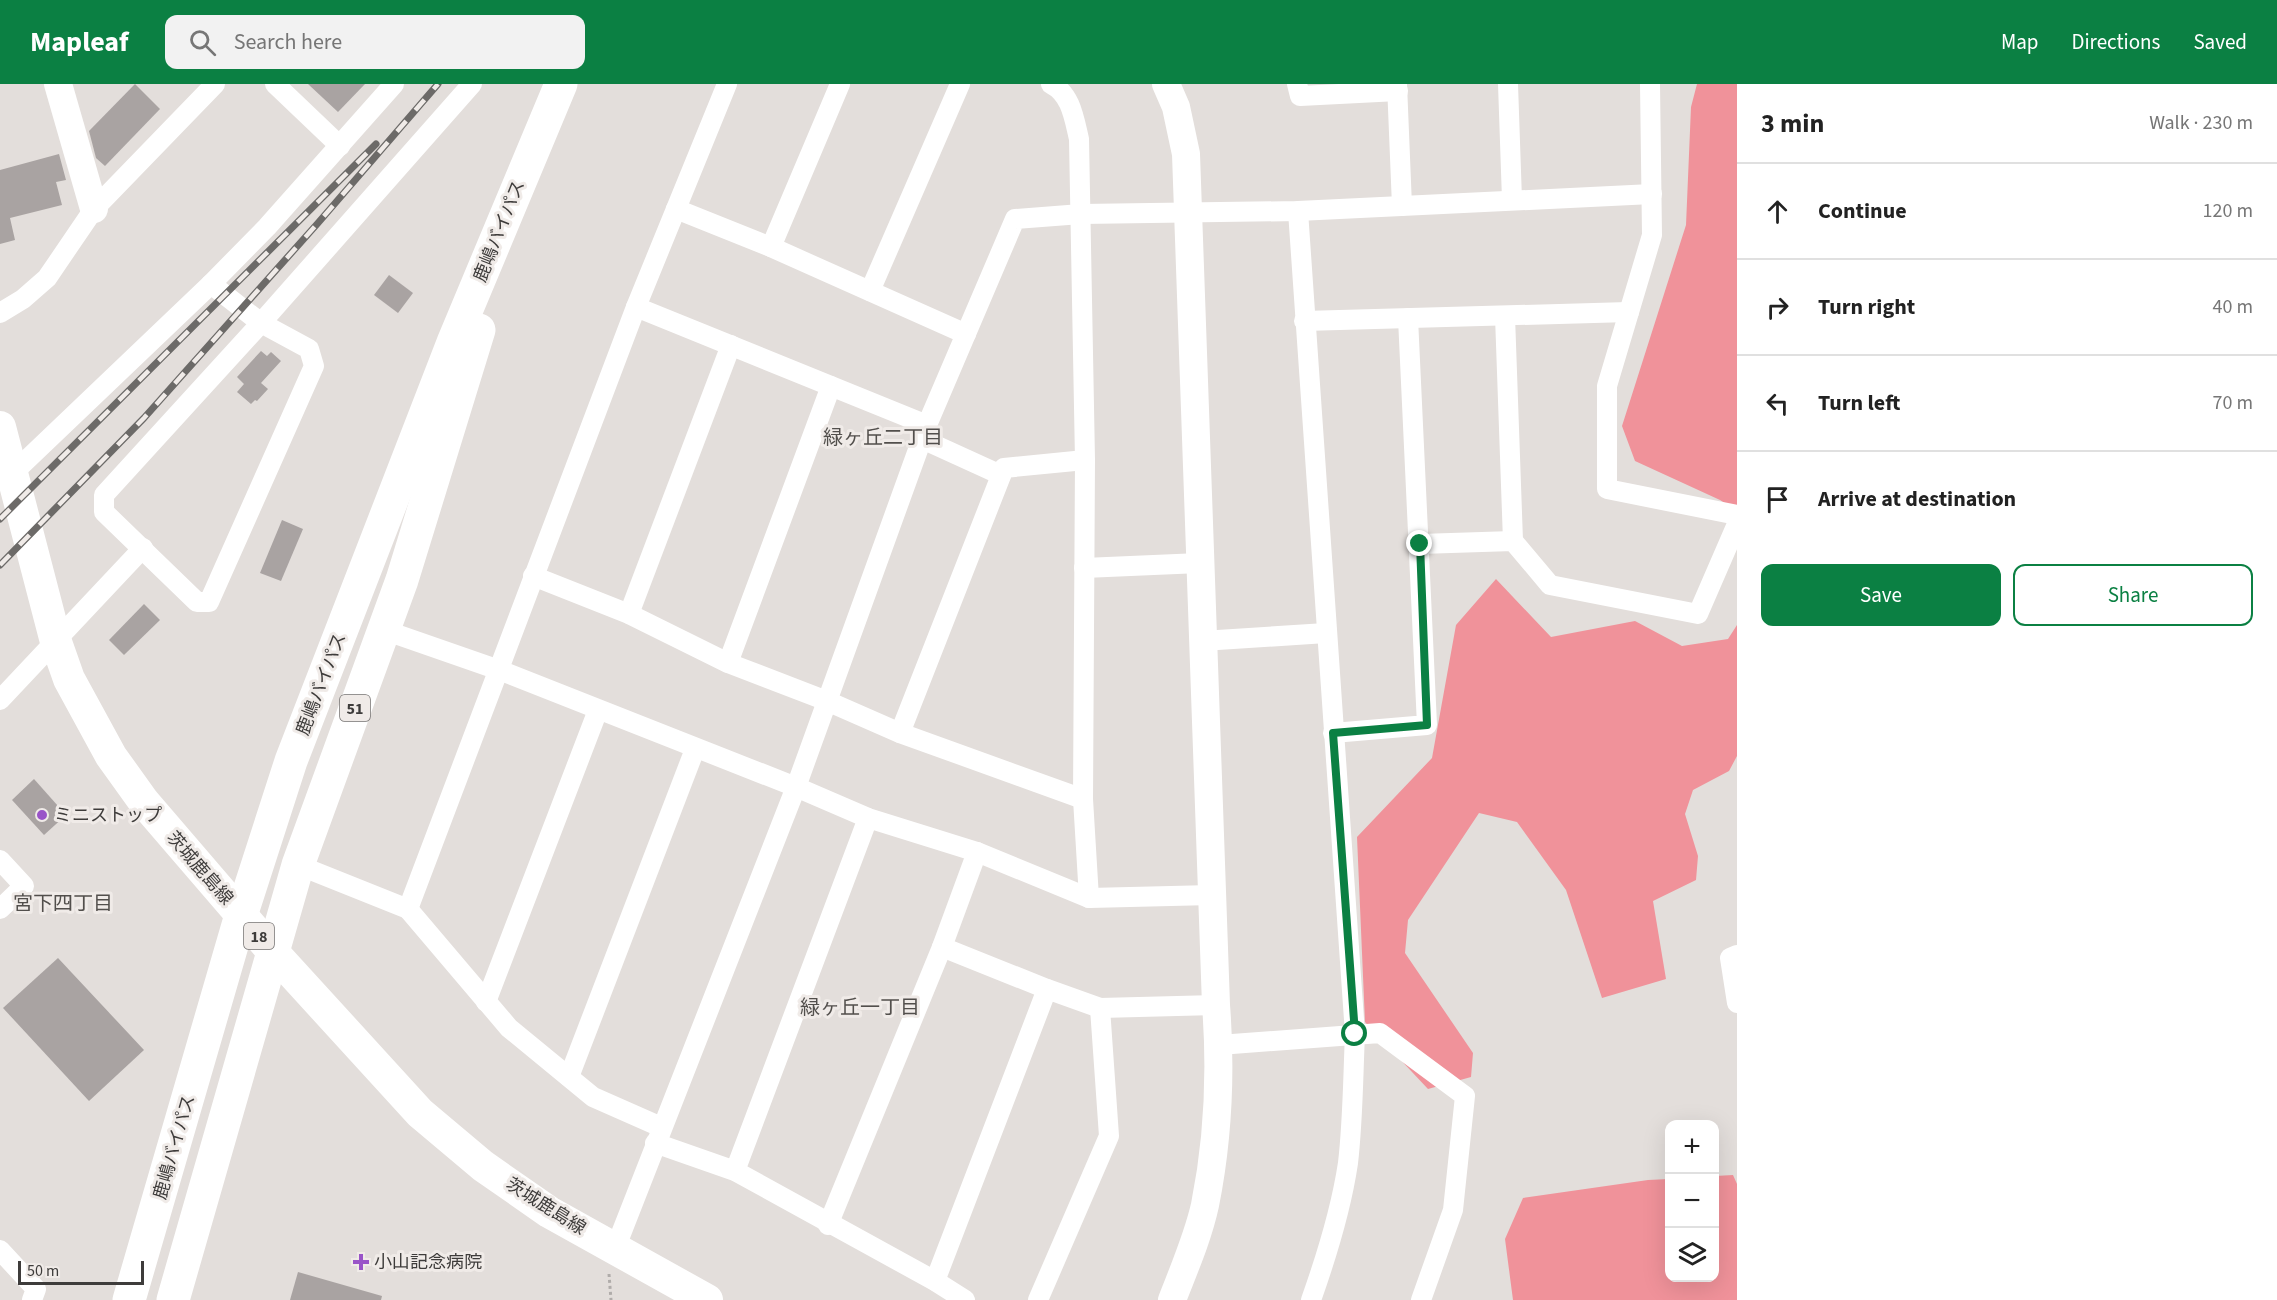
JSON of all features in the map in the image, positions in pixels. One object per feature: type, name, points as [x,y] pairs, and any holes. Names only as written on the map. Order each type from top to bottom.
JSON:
[{"type":"highway","name":"鹿嶋バイパス","points":[[129,1300],[238,925],[291,761],[454,340],[561,84]]},
{"type":"highway","name":"51","points":[[173,1300],[298,865],[402,580],[545,119]]},
{"type":"highway","name":"51","points":[[110,1300],[247,829],[302,670],[422,368],[454,340]]},
{"type":"main road","name":"茨城鹿島線","points":[[0,427],[56,642],[69,679],[111,756],[144,802],[273,952],[420,1113],[483,1166],[612,1260],[706,1300]]},
{"type":"street","points":[[58,84],[94,209]]},
{"type":"street","points":[[0,313],[23,299],[46,279],[94,209],[215,84]]},
{"type":"street","points":[[275,84],[340,146]]},
{"type":"street","points":[[13,473],[211,284],[291,202],[394,84]]},
{"type":"street","points":[[211,284],[261,323],[309,349],[314,366],[209,602],[196,602],[104,512],[104,495],[261,323],[472,84]]},
{"type":"street","points":[[408,909],[636,307],[727,84]]},
{"type":"street","points":[[771,247],[840,84]]},
{"type":"street","points":[[870,291],[960,84]]},
{"type":"street","points":[[1051,84],[1057,87],[1072,108],[1079,139],[1085,460],[1083,799],[1089,898]]},
{"type":"street","points":[[1166,84],[1176,107],[1186,154],[1219,1045],[1214,1150],[1204,1206],[1188,1260],[1172,1300]]},
{"type":"street","points":[[1297,84],[1300,96],[1397,87],[1402,206]]},
{"type":"street","points":[[1508,84],[1512,200]]},
{"type":"street","points":[[1650,84],[1652,235],[1607,386],[1607,489],[1737,515]]},
{"type":"street","points":[[612,1260],[658,1135],[796,787],[925,432],[1015,219],[1081,214],[1187,214],[1652,194]]},
{"type":"street","points":[[676,209],[771,247],[966,334]]},
{"type":"street","points":[[1298,210],[1355,1034],[1348,1163],[1330,1245],[1311,1300]]},
{"type":"street","points":[[636,307],[831,386],[925,432],[1001,475]]},
{"type":"street","points":[[1304,321],[1629,312]]},
{"type":"street","points":[[1505,316],[1513,541],[1550,585],[1698,614],[1737,524]]},
{"type":"street","points":[[1333,733],[1427,725],[1408,318]]},
{"type":"street","points":[[629,614],[731,345]]},
{"type":"street","points":[[728,663],[831,386]]},
{"type":"street","points":[[900,733],[1004,468],[1085,460]]},
{"type":"street","points":[[1420,544],[1513,541]]},
{"type":"street","points":[[0,700],[143,549]]},
{"type":"street","points":[[1084,568],[1200,563]]},
{"type":"street","points":[[533,576],[629,614],[728,663],[827,701],[900,733],[1083,799]]},
{"type":"street","points":[[384,630],[499,670],[796,787],[868,818],[977,852],[1089,898],[1212,895]]},
{"type":"street","points":[[1203,641],[1326,633]]},
{"type":"street","points":[[486,1002],[598,710]]},
{"type":"street","points":[[569,1077],[695,749]]},
{"type":"street","points":[[735,1171],[868,818]]},
{"type":"street","points":[[828,1224],[942,947],[977,852]]},
{"type":"street","points":[[0,860],[24,886],[0,909]]},
{"type":"street","points":[[298,865],[408,909],[509,1029],[592,1097],[658,1135],[735,1171],[935,1281],[965,1300]]},
{"type":"street","points":[[942,947],[1100,1008],[1216,1005]]},
{"type":"street","points":[[1737,955],[1730,957],[1737,1003]]},
{"type":"street","points":[[935,1281],[1047,989]]},
{"type":"street","points":[[1038,1300],[1108,1136],[1100,1008]]},
{"type":"street","points":[[1219,1045],[1380,1033],[1464,1096],[1453,1210],[1421,1300]]},
{"type":"street","points":[[0,1250],[36,1289],[32,1300]]},
{"type":"path","points":[[611,1300],[612,1260]]},
{"type":"shaded area","points":[[1697,84],[1737,84],[1737,511],[1720,500],[1635,461],[1622,426],[1686,225],[1691,107]]},
{"type":"shaded area","points":[[1496,579],[1551,637],[1635,621],[1682,646],[1728,639],[1737,625],[1737,756],[1729,771],[1693,790],[1685,814],[1698,856],[1696,880],[1653,901],[1666,979],[1602,998],[1566,890],[1517,822],[1479,813],[1408,920],[1405,953],[1473,1053],[1471,1077],[1428,1089],[1365,1022],[1357,837],[1432,758],[1456,625]]},
{"type":"shaded area","points":[[1733,1175],[1737,1184],[1737,1300],[1513,1300],[1505,1239],[1523,1198],[1648,1180],[1665,1179],[1665,1282],[1719,1282],[1719,1176]]},
{"type":"building","points":[[135,84],[160,109],[105,166],[96,158],[89,131]]},
{"type":"building","points":[[308,84],[365,84],[338,112]]},
{"type":"building","points":[[59,154],[66,180],[56,182],[62,205],[10,218],[15,240],[0,244],[0,170]]},
{"type":"building","points":[[389,275],[413,293],[398,313],[374,295]]},
{"type":"building","points":[[261,351],[267,356],[271,352],[281,361],[261,383],[268,389],[251,404],[237,392],[244,384],[237,377]]},
{"type":"building","points":[[282,520],[303,529],[281,581],[260,573]]},
{"type":"building","points":[[144,604],[160,620],[124,655],[109,640]]},
{"type":"building","points":[[34,779],[66,815],[44,835],[12,800]]},
{"type":"building","points":[[58,958],[144,1050],[89,1101],[3,1008]]},
{"type":"building","points":[[298,1272],[382,1296],[381,1300],[290,1300]]},
{"type":"railway","points":[[0,565],[144,418],[438,84]]},
{"type":"railway","points":[[0,519],[376,144]]},
{"type":"place","name":"ミニストップ","points":[[42,815]]},
{"type":"place","name":"小山記念病院","points":[[361,1262]]},
{"type":"district","name":"緑ヶ丘二丁目","points":[[883,437]]},
{"type":"district","name":"宮下四丁目","points":[[63,903]]},
{"type":"district","name":"緑ヶ丘一丁目","points":[[860,1007]]},
{"type":"route","points":[[1355,1034],[1333,733],[1427,725],[1420,544]]}]
